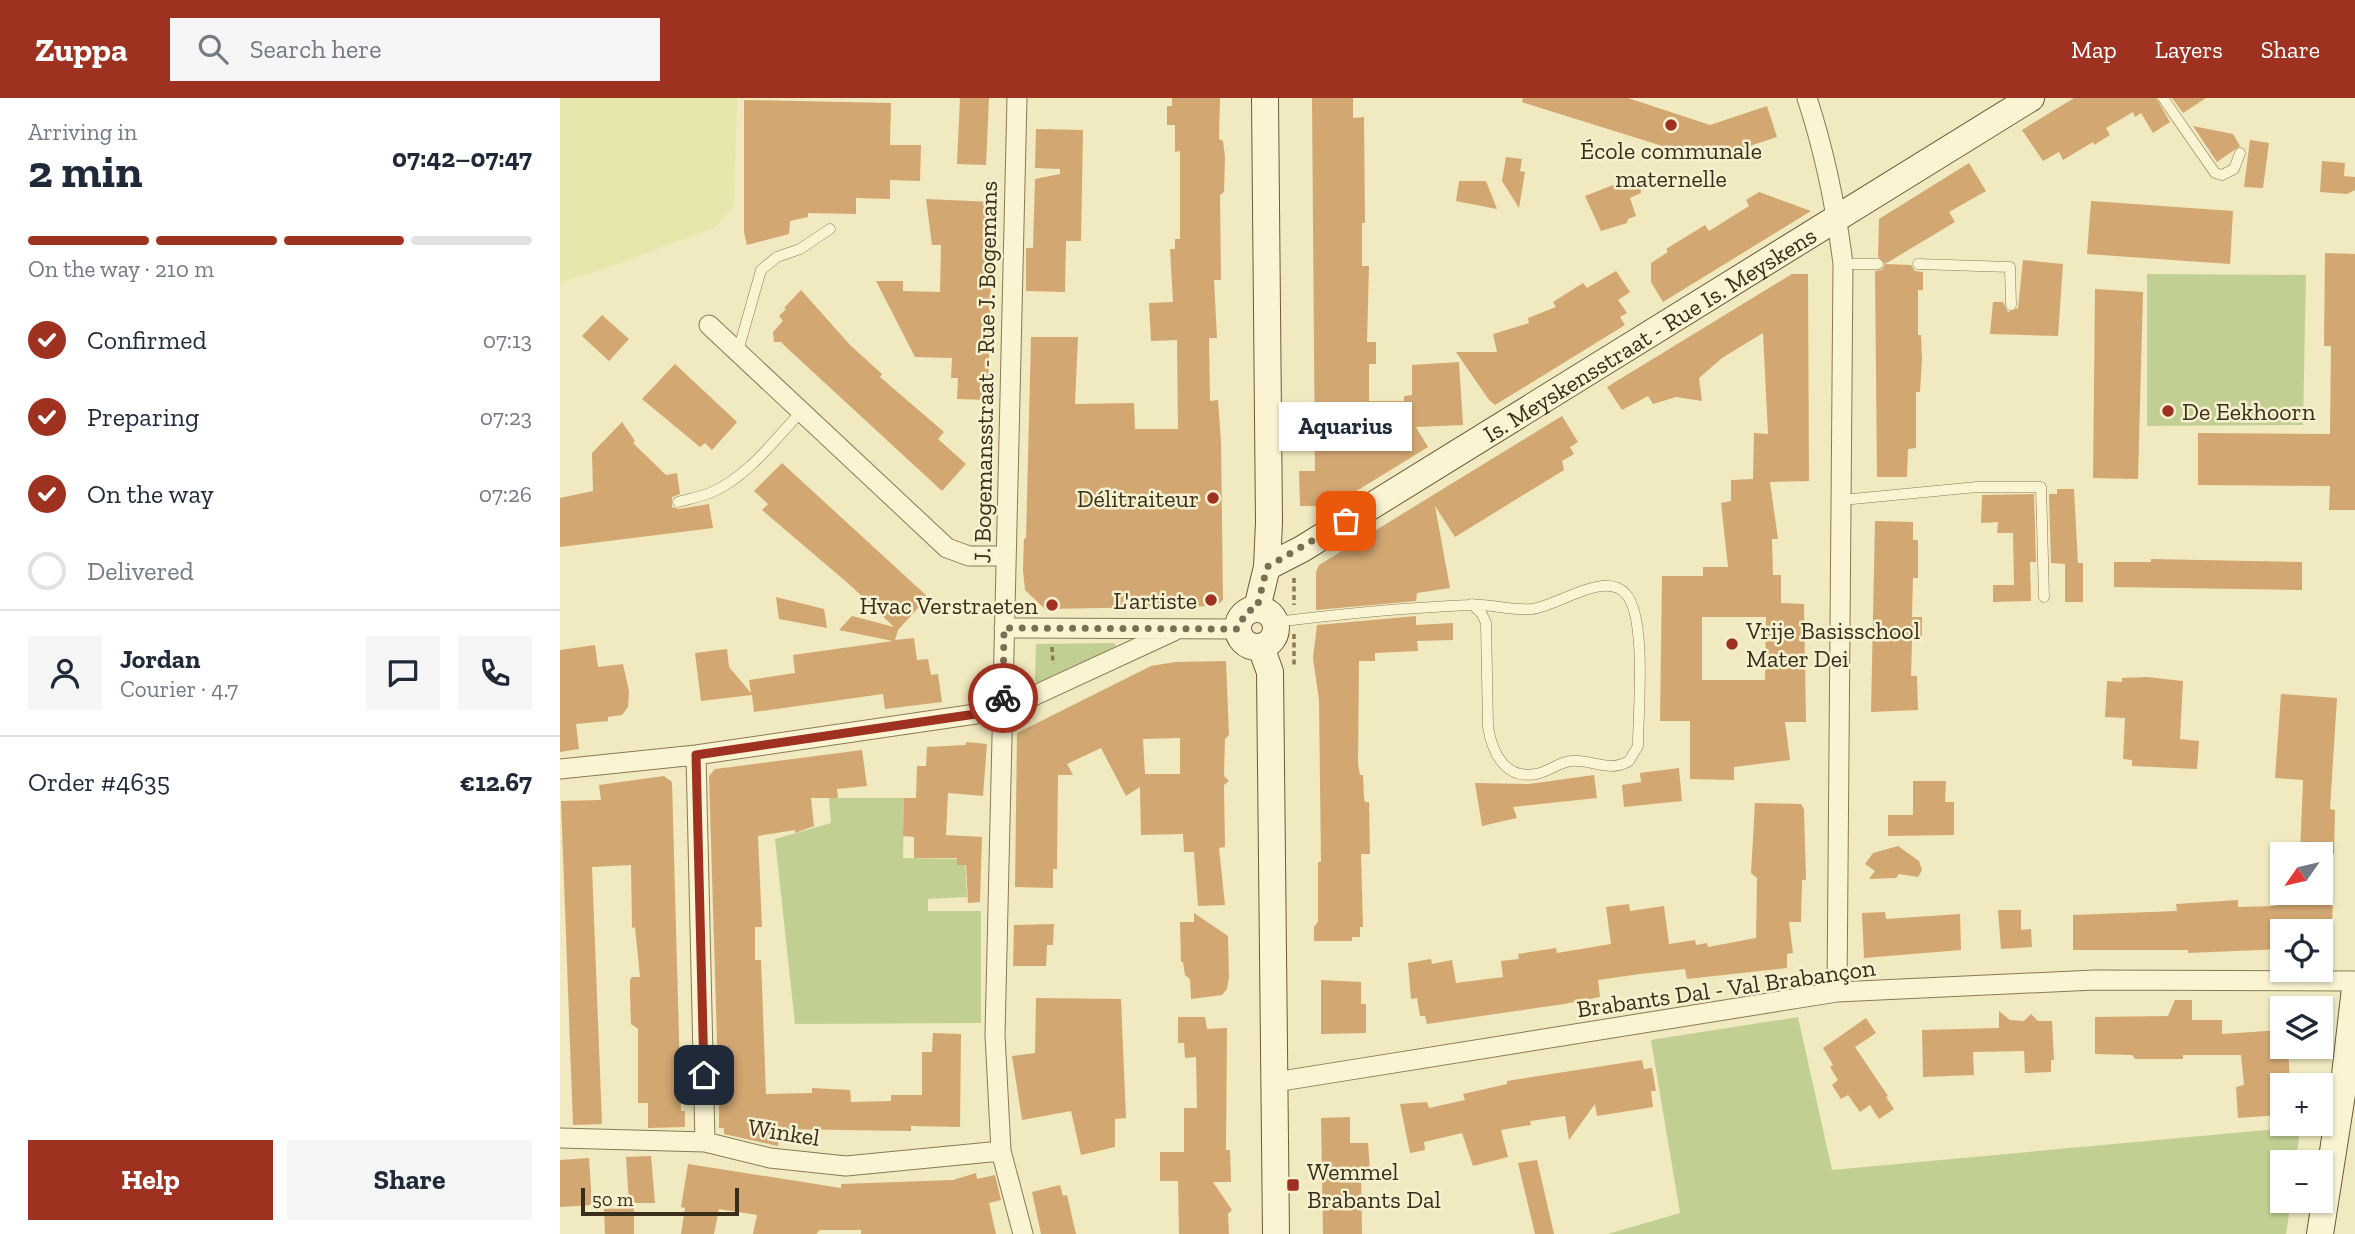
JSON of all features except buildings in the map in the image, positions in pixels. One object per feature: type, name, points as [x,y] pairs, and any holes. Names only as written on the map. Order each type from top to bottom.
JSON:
[{"type":"street","name":"J. Bogemansstraat - Rue J. Bogemans","points":[[1017,98],[995,1034],[1001,1152],[1023,1234]]},
{"type":"street","points":[[1262,647],[1275,636],[1267,615],[1265,98]]},
{"type":"street","points":[[1807,98],[1822,142],[1837,215],[1843,264],[1838,992]]},
{"type":"street","name":"Is. Meyskensstraat - Rue Is. Meyskens","points":[[1267,567],[1302,549],[1837,215],[2031,98]]},
{"type":"street","points":[[709,325],[947,548],[970,556],[1005,556]]},
{"type":"street","points":[[1262,647],[1244,642],[1238,629],[1246,612],[1267,615]]},
{"type":"street","points":[[1004,628],[1174,631],[1238,629]]},
{"type":"street","points":[[560,769],[696,755],[1003,710],[1174,631]]},
{"type":"street","points":[[1262,647],[1270,672],[1276,1234]]},
{"type":"street","points":[[696,755],[705,1142]]},
{"type":"street","name":"Brabants Dal - Val Brabançon","points":[[1275,1082],[1838,992],[2094,980],[2355,981]]},
{"type":"street","points":[[2320,1234],[2353,1025],[2355,988]]},
{"type":"street","name":"Winkel","points":[[560,1138],[705,1142],[770,1158],[846,1166],[1001,1152]]},
{"type":"lane","points":[[2163,98],[2215,173],[2222,175],[2234,169],[2240,153]]},
{"type":"lane","points":[[738,351],[761,270],[777,257],[800,249],[830,229]]},
{"type":"lane","points":[[1843,264],[1878,264]]},
{"type":"lane","points":[[1918,264],[2010,267],[2011,305]]},
{"type":"lane","points":[[678,502],[711,493],[731,480],[750,466],[802,411]]},
{"type":"lane","points":[[1842,500],[1977,487],[2041,487],[2044,597]]},
{"type":"lane","points":[[1267,615],[1472,604],[1532,609],[1551,605],[1604,584],[1624,592],[1636,610],[1639,625],[1638,746],[1629,761],[1599,766],[1573,760],[1536,774],[1511,771],[1503,764],[1491,742],[1488,727],[1486,623],[1482,614],[1472,604]]},
{"type":"shaded area","points":[[560,98],[737,98],[734,205],[716,227],[592,273],[560,282]]},
{"type":"green space","points":[[2147,274],[2306,275],[2303,425],[2147,426]]},
{"type":"green space","points":[[1114,643],[1116,646],[1041,685],[1035,681],[1036,644]]},
{"type":"green space","points":[[829,798],[904,798],[903,858],[965,859],[967,897],[928,899],[928,911],[981,911],[981,1023],[795,1024],[775,839],[831,823]]},
{"type":"green space","points":[[1798,1017],[1832,1170],[2270,1130],[2270,1136],[2299,1136],[2297,1150],[2270,1150],[2270,1213],[2289,1213],[2286,1234],[1608,1234],[1680,1213],[1651,1040]]},
{"type":"way so far","points":[[1003,698],[1004,628],[1174,631],[1238,629],[1241,617],[1257,608],[1267,567],[1346,521]]},
{"type":"place","name":"École communale maternelle","points":[[1671,125]]},
{"type":"place","name":"De Eekhoorn","points":[[2168,411]]},
{"type":"place","name":"Délitraiteur","points":[[1213,498]]},
{"type":"place","name":"Aquarius","points":[[1346,521]]},
{"type":"place","name":"L'artiste","points":[[1211,600]]},
{"type":"place","name":"Hvac Verstraeten","points":[[1052,605]]},
{"type":"place","name":"Vrije Basisschool Mater Dei","points":[[1732,644]]},
{"type":"place","name":"Wemmel Brabants Dal","points":[[1293,1185]]},
{"type":"route","points":[[704,1075],[696,755],[1003,710],[1003,698]]}]
